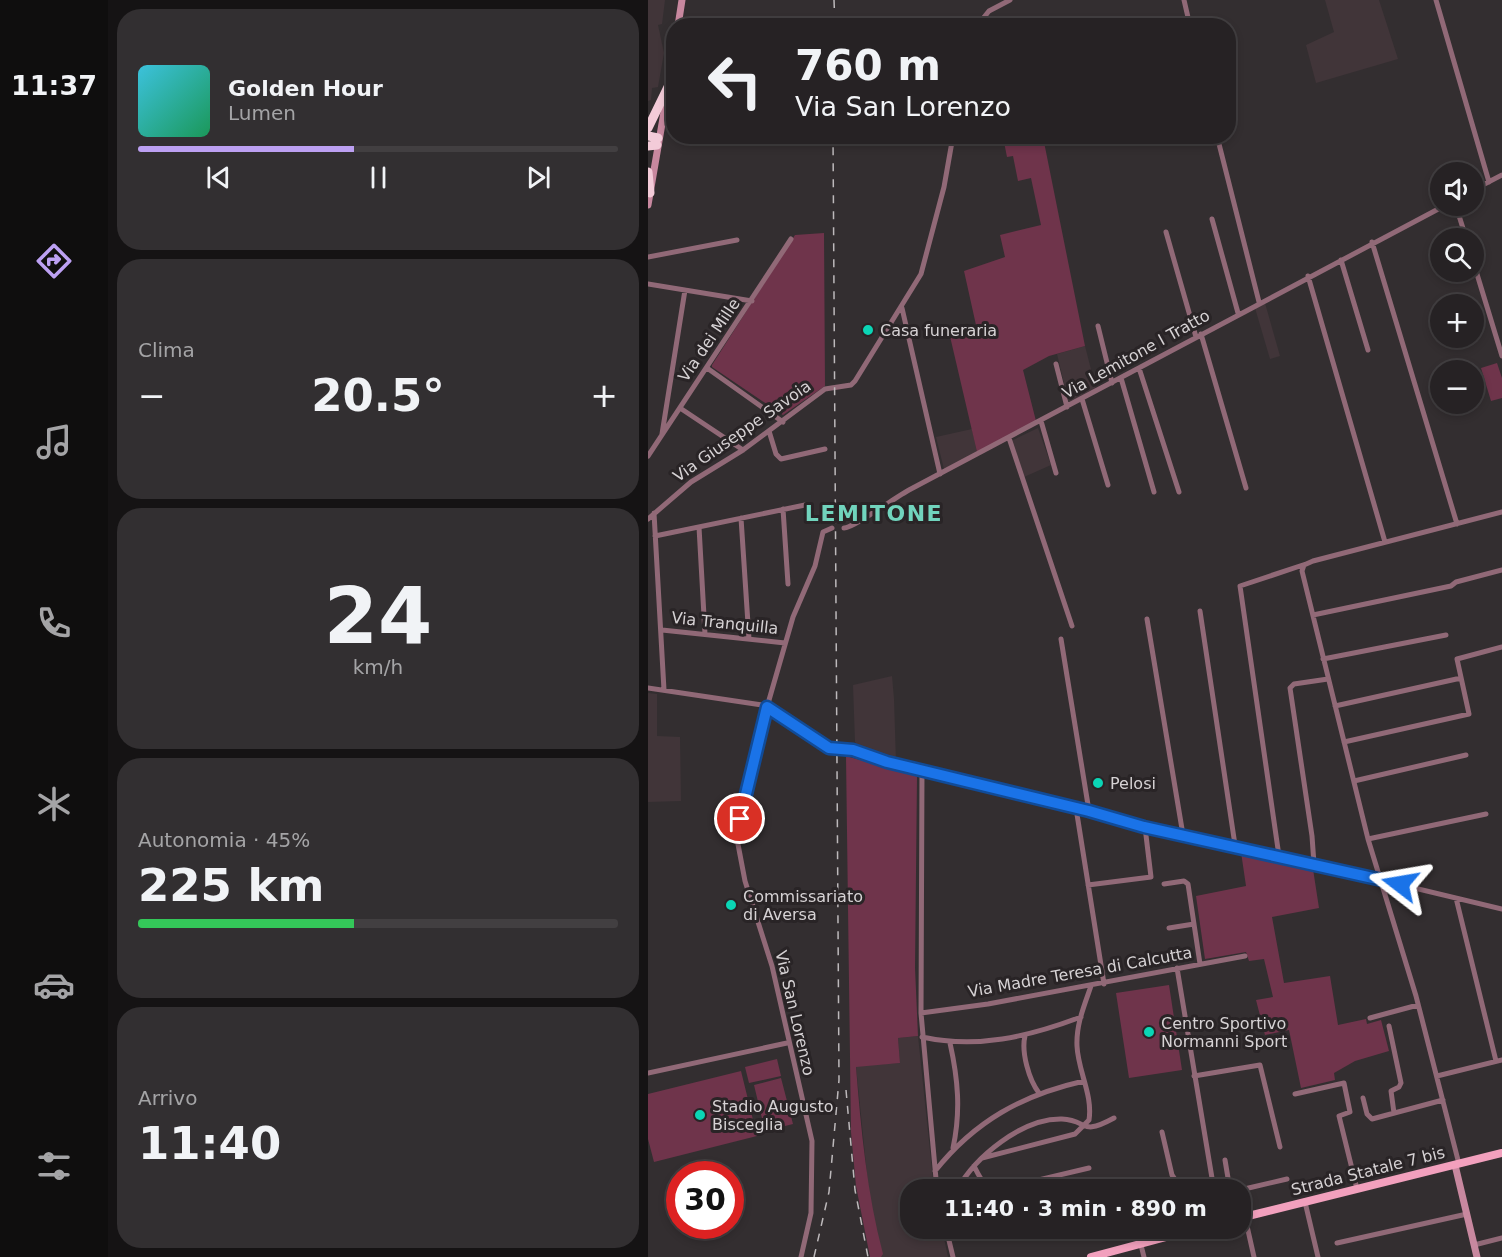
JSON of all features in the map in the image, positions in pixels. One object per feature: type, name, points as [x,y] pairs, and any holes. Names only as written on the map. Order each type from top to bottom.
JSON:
[{"type":"highway","points":[[648,128],[666,91]]},
{"type":"highway","points":[[648,172],[650,193]]},
{"type":"main road","points":[[679,18],[682,0]]},
{"type":"main road","points":[[648,205],[653,141],[666,94]]},
{"type":"main road","name":"Strada Statale 7 bis","points":[[1251,1216],[1502,1153]]},
{"type":"main road","points":[[1457,1164],[1477,1257]]},
{"type":"main road","points":[[1091,1257],[1162,1239]]},
{"type":"street","points":[[984,18],[990,11],[1011,0]]},
{"type":"street","points":[[1184,0],[1188,18]]},
{"type":"street","points":[[1436,0],[1489,182]]},
{"type":"street","points":[[940,474],[902,308],[921,274],[944,187],[951,144]]},
{"type":"street","points":[[1219,144],[1259,302]]},
{"type":"street","points":[[1484,184],[1502,175]]},
{"type":"street","name":"Via Lemitone I Tratto","points":[[844,528],[852,527],[877,508],[1259,302],[1430,213]]},
{"type":"street","points":[[1212,219],[1238,314]]},
{"type":"street","points":[[1166,232],[1246,488]]},
{"type":"street","name":"Via dei Mille","points":[[648,456],[792,239]]},
{"type":"street","points":[[648,257],[737,240]]},
{"type":"street","points":[[1372,242],[1457,524]]},
{"type":"street","points":[[1341,260],[1368,350]]},
{"type":"street","points":[[1308,276],[1385,542]]},
{"type":"street","points":[[1479,282],[1502,356]]},
{"type":"street","points":[[648,284],[752,301]]},
{"type":"street","points":[[662,435],[685,290]]},
{"type":"street","name":"Via Giuseppe Savoia","points":[[648,519],[699,477],[743,450],[825,389],[851,386],[902,308]]},
{"type":"street","points":[[1098,326],[1112,383]]},
{"type":"street","points":[[1056,364],[1067,407]]},
{"type":"street","points":[[707,368],[783,422]]},
{"type":"street","points":[[1138,368],[1179,492]]},
{"type":"street","points":[[1120,378],[1154,492]]},
{"type":"street","points":[[1082,399],[1108,485]]},
{"type":"street","points":[[680,408],[743,450]]},
{"type":"street","points":[[1041,421],[1056,473]]},
{"type":"street","points":[[769,431],[776,454],[781,459],[825,449]]},
{"type":"street","points":[[1009,438],[1072,626]]},
{"type":"street","points":[[655,536],[805,505]]},
{"type":"street","points":[[783,509],[788,584]]},
{"type":"street","points":[[1279,856],[1240,586],[1313,561],[1502,512]]},
{"type":"street","points":[[654,513],[664,690]]},
{"type":"street","points":[[741,518],[749,639]]},
{"type":"street","points":[[699,527],[705,634]]},
{"type":"street","name":"Via San Lorenzo","points":[[801,1257],[811,1222],[812,1150],[772,966],[745,881],[737,839],[767,707],[785,643],[815,566],[823,532],[831,528]]},
{"type":"street","points":[[1313,561],[1304,565],[1302,571],[1312,615],[1368,839],[1382,880],[1437,1076],[1457,1164]]},
{"type":"street","points":[[1312,615],[1451,586],[1456,582],[1502,570]]},
{"type":"street","points":[[1200,611],[1235,845]]},
{"type":"street","points":[[1147,619],[1183,835]]},
{"type":"street","name":"Via Tranquilla","points":[[662,630],[785,643]]},
{"type":"street","points":[[1323,659],[1446,635]]},
{"type":"street","points":[[1061,639],[1089,811]]},
{"type":"street","points":[[1344,742],[1469,714],[1457,659],[1502,647]]},
{"type":"street","points":[[1335,706],[1461,678]]},
{"type":"street","points":[[1314,864],[1312,836],[1290,688],[1294,684],[1328,679]]},
{"type":"street","points":[[648,688],[748,701],[767,707],[829,748],[853,750],[887,762],[1089,811],[1144,827],[1235,845],[1502,909]]},
{"type":"street","points":[[1354,781],[1466,755]]},
{"type":"street","points":[[922,770],[921,1013],[935,1179]]},
{"type":"street","points":[[1076,808],[1104,984]]},
{"type":"street","points":[[1368,839],[1486,814]]},
{"type":"street","points":[[1088,885],[1151,877],[1144,827]]},
{"type":"street","points":[[1164,884],[1184,881],[1188,884],[1200,964]]},
{"type":"street","points":[[1437,1076],[1499,1060],[1456,898]]},
{"type":"street","points":[[1169,928],[1194,924]]},
{"type":"street","name":"Via Madre Teresa di Calcutta","points":[[921,1013],[1104,984],[1245,956]]},
{"type":"street","points":[[1177,968],[1212,1179]]},
{"type":"street","points":[[982,1158],[1075,1134],[1089,1120],[1090,1113],[1077,1047],[1081,1017],[1090,986]]},
{"type":"street","points":[[1370,1018],[1418,1005]]},
{"type":"street","points":[[922,1037],[950,1043],[970,1044],[1025,1036],[1081,1017]]},
{"type":"street","points":[[1389,1026],[1401,1083],[1399,1088],[1390,1090],[1389,1095],[1394,1113]]},
{"type":"street","points":[[1025,1036],[1032,1083],[1039,1093]]},
{"type":"street","points":[[648,1073],[787,1043]]},
{"type":"street","points":[[950,1043],[958,1088],[959,1111],[953,1148]]},
{"type":"street","points":[[1194,1076],[1260,1065],[1280,1147]]},
{"type":"street","points":[[934,1171],[953,1148],[998,1114],[1039,1093],[1084,1081]]},
{"type":"street","points":[[1294,1094],[1344,1083],[1350,1112],[1339,1116],[1357,1189]]},
{"type":"street","points":[[1363,1098],[1367,1114],[1372,1119],[1443,1100]]},
{"type":"street","points":[[965,1179],[982,1158],[1014,1132],[1054,1119],[1065,1119],[1083,1127],[1093,1128],[1114,1118]]},
{"type":"street","points":[[1162,1132],[1175,1179]]},
{"type":"street","points":[[1225,1160],[1228,1179]]},
{"type":"street","points":[[974,1166],[982,1183],[989,1188],[1000,1189],[1089,1168]]},
{"type":"street","points":[[1251,1187],[1287,1179]]},
{"type":"street","points":[[1305,1202],[1318,1257]]},
{"type":"street","points":[[1337,1243],[1467,1214]]},
{"type":"street","points":[[1474,1245],[1502,1238]]},
{"type":"street","points":[[949,1239],[953,1257]]},
{"type":"street","points":[[1249,1239],[1254,1257]]},
{"type":"street","points":[[1141,1245],[1144,1257]]},
{"type":"shaded area","points":[[648,0],[665,0],[662,24],[658,25],[664,53],[658,87],[652,88],[651,100],[648,101]]},
{"type":"shaded area","points":[[1325,0],[1379,0],[1398,59],[1316,83],[1306,45],[1334,32]]},
{"type":"shaded area","points":[[1004,144],[1044,144],[1085,346],[1049,356],[1023,370],[1036,421],[977,452],[949,332],[976,325],[964,271],[1005,257],[1000,235],[1041,225],[1031,178],[1018,181],[1013,156],[1007,157]]},
{"type":"shaded area","points":[[824,233],[825,386],[783,415],[712,365],[795,235]]},
{"type":"shaded area","points":[[1265,303],[1280,356],[1270,359],[1255,308]]},
{"type":"shaded area","points":[[1085,346],[1096,389],[1069,404],[1057,354]]},
{"type":"shaded area","points":[[1497,363],[1502,378],[1502,398],[1491,401],[1484,378],[1484,367]]},
{"type":"shaded area","points":[[1038,428],[1051,465],[1024,477],[1011,441]]},
{"type":"shaded area","points":[[972,429],[977,452],[944,469],[936,437]]},
{"type":"shaded area","points":[[892,676],[896,762],[862,751],[855,742],[853,685]]},
{"type":"shaded area","points":[[648,693],[657,694],[657,736],[680,737],[681,801],[648,802]]},
{"type":"shaded area","points":[[846,756],[917,776],[915,968],[918,1036],[898,1038],[900,1063],[856,1067],[865,1161],[883,1254],[881,1257],[870,1257],[856,1186],[851,1132]]},
{"type":"shaded area","points":[[1241,852],[1313,869],[1319,908],[1272,917],[1284,983],[1330,976],[1338,1025],[1366,1019],[1367,1024],[1381,1020],[1389,1051],[1355,1061],[1334,1073],[1335,1080],[1301,1088],[1289,1030],[1265,1035],[1256,1000],[1273,997],[1264,959],[1249,961],[1246,952],[1205,959],[1196,896],[1246,886]]},
{"type":"shaded area","name":"Centro Sportivo Normanni Sport","points":[[1169,985],[1182,1070],[1129,1078],[1116,993]]},
{"type":"shaded area","points":[[918,1036],[933,1179],[900,1179],[900,1239],[944,1239],[948,1257],[881,1257],[871,1214],[856,1066],[900,1063],[898,1038]]},
{"type":"shaded area","points":[[777,1059],[781,1076],[749,1083],[745,1067]]},
{"type":"shaded area","name":"Stadio Augusto Bisceglia","points":[[741,1071],[757,1136],[654,1162],[648,1139],[648,1094]]},
{"type":"shaded area","points":[[781,1078],[793,1124],[765,1131],[754,1085]]},
{"type":"railway","points":[[834,0],[835,18]]},
{"type":"railway","points":[[814,1257],[829,1192],[839,1080],[833,144]]},
{"type":"railway","points":[[846,1090],[855,1190],[868,1257]]},
{"type":"place","name":"Casa funeraria","points":[[868,330]]},
{"type":"place","name":"Pelosi","points":[[1098,783]]},
{"type":"place","name":"Commissariato di Aversa","points":[[731,905]]},
{"type":"place","name":"Centro Sportivo Normanni Sport","points":[[1149,1032]]},
{"type":"place","name":"Stadio Augusto Bisceglia","points":[[700,1115]]},
{"type":"district","name":"LEMITONE","points":[[874,513]]},
{"type":"route","points":[[740,819],[767,707],[829,748],[853,750],[887,762],[1089,811],[1144,827],[1235,845],[1400,884]]}]
